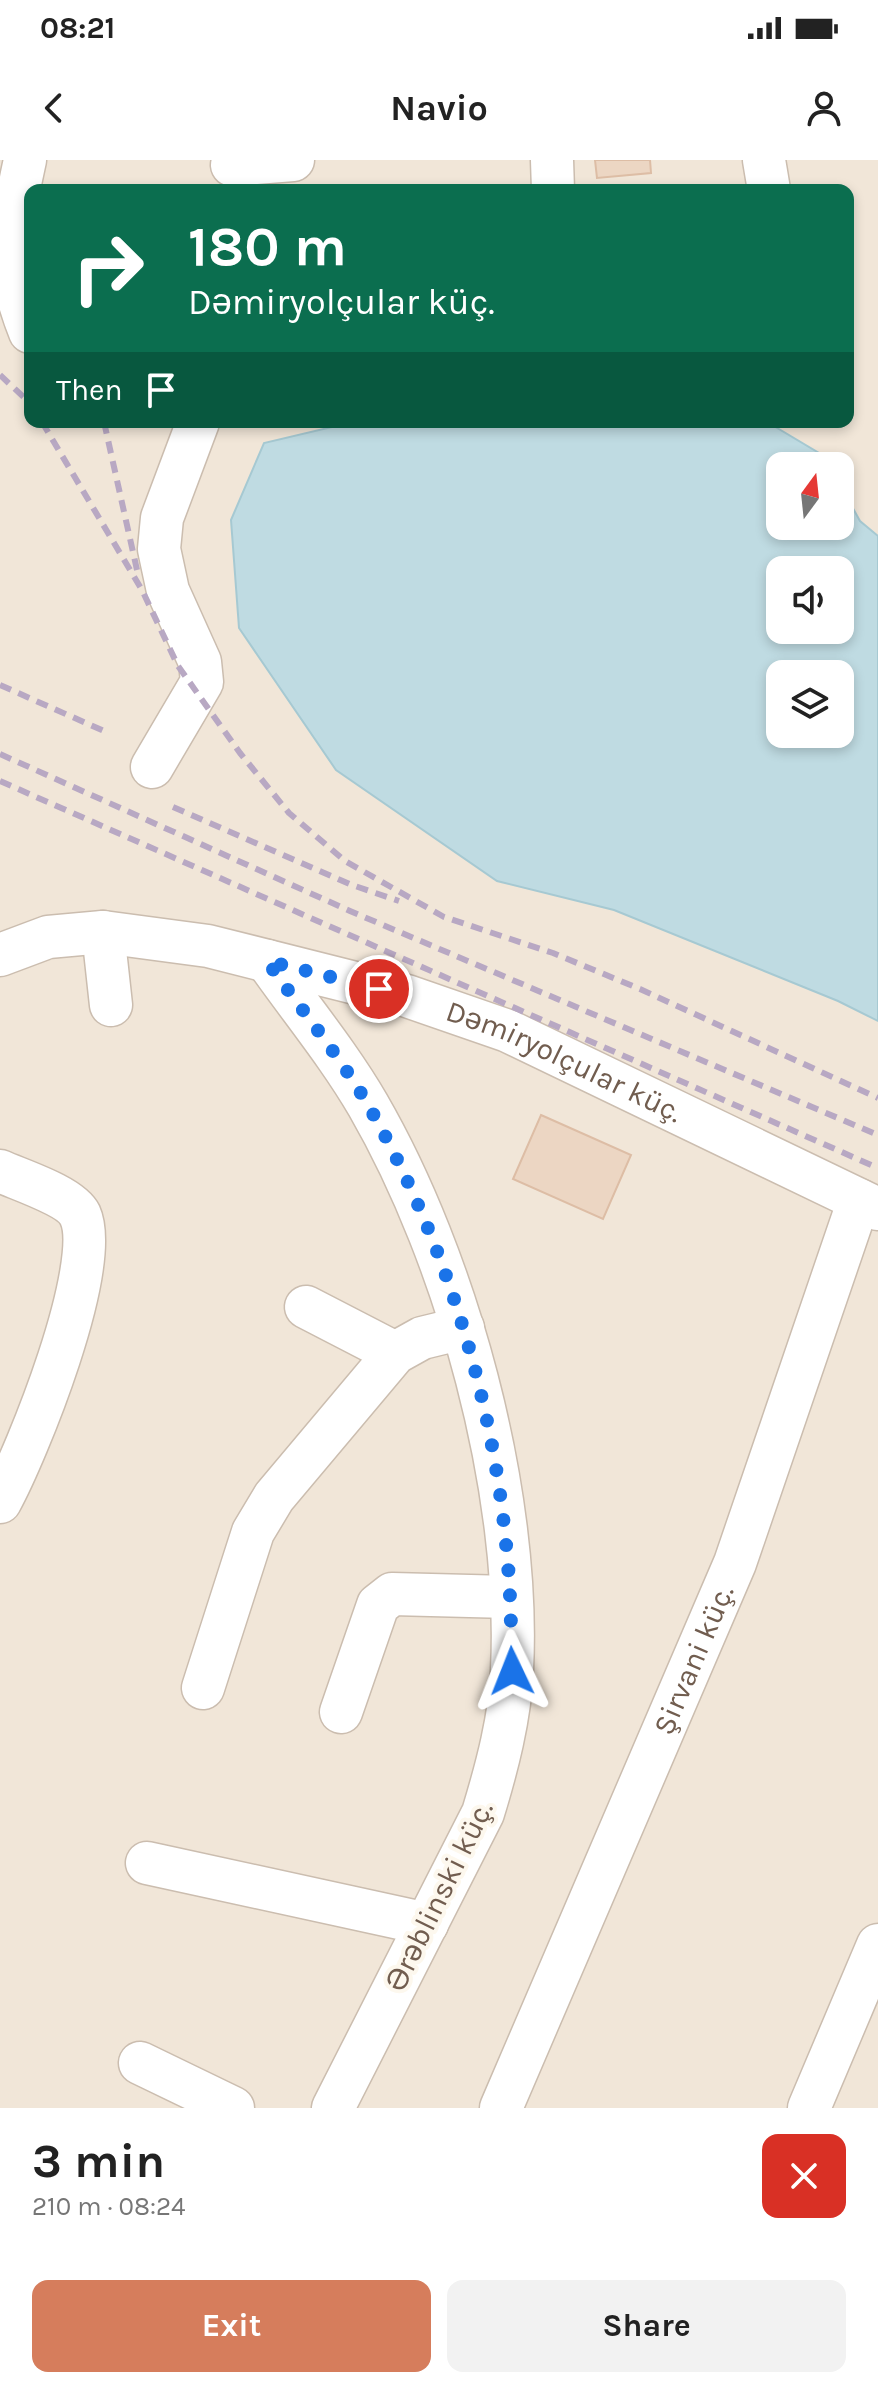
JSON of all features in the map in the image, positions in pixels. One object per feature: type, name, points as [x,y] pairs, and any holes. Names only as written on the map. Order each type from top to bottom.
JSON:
[{"type":"street","points":[[24,317],[17,299],[8,250],[25,160]]},
{"type":"street","points":[[232,172],[293,160]]},
{"type":"street","points":[[552,160],[553,184]]},
{"type":"street","points":[[764,160],[768,184]]},
{"type":"street","points":[[152,767],[202,682],[200,662],[168,591],[159,549],[162,518],[196,428]]},
{"type":"street","points":[[103,932],[111,1005]]},
{"type":"street","name":"Dəmiryolçular küç.","points":[[0,955],[48,937],[103,932],[208,946],[407,996],[508,1031],[869,1204]]},
{"type":"street","name":"Ərəblinski küç.","points":[[267,961],[367,1103],[408,1181],[454,1295],[463,1328],[495,1472],[507,1554],[512,1671],[498,1764],[483,1813],[333,2108]]},
{"type":"street","points":[[0,1171],[58,1197],[78,1212],[84,1227],[79,1279],[51,1383],[16,1473],[0,1502]]},
{"type":"street","name":"Şirvani küç.","points":[[501,2108],[735,1563],[869,1204]]},
{"type":"street","points":[[306,1307],[395,1353]]},
{"type":"street","points":[[203,1688],[253,1532],[274,1497],[395,1353],[422,1338],[463,1328]]},
{"type":"street","points":[[341,1712],[378,1605],[392,1594],[509,1597]]},
{"type":"street","points":[[147,1863],[427,1924]]},
{"type":"street","points":[[809,2108],[878,1945]]},
{"type":"street","points":[[140,2063],[233,2108]]},
{"type":"shaded area","points":[[0,160],[878,160],[878,2108],[0,2108]]},
{"type":"water","points":[[328,428],[777,428],[817,452],[766,452],[766,540],[854,540],[854,510],[860,521],[878,536],[878,1021],[838,1001],[614,910],[497,881],[336,770],[239,628],[231,520],[264,443]]},
{"type":"building","points":[[595,160],[650,160],[651,173],[597,178]]},
{"type":"building","points":[[541,1115],[631,1155],[603,1219],[513,1179]]},
{"type":"railway","points":[[0,375],[24,397]]},
{"type":"railway","points":[[46,428],[142,590],[178,666],[240,753],[289,813],[345,861],[444,917],[553,953],[640,989],[878,1098]]},
{"type":"railway","points":[[105,428],[137,570]]},
{"type":"railway","points":[[0,685],[104,731]]},
{"type":"railway","points":[[0,754],[350,911],[878,1135]]},
{"type":"railway","points":[[0,781],[878,1168]]},
{"type":"railway","points":[[173,807],[352,885],[399,901]]},
{"type":"route","points":[[379,989],[267,961],[367,1103],[408,1181],[454,1295],[495,1472],[507,1554],[512,1671]]}]
